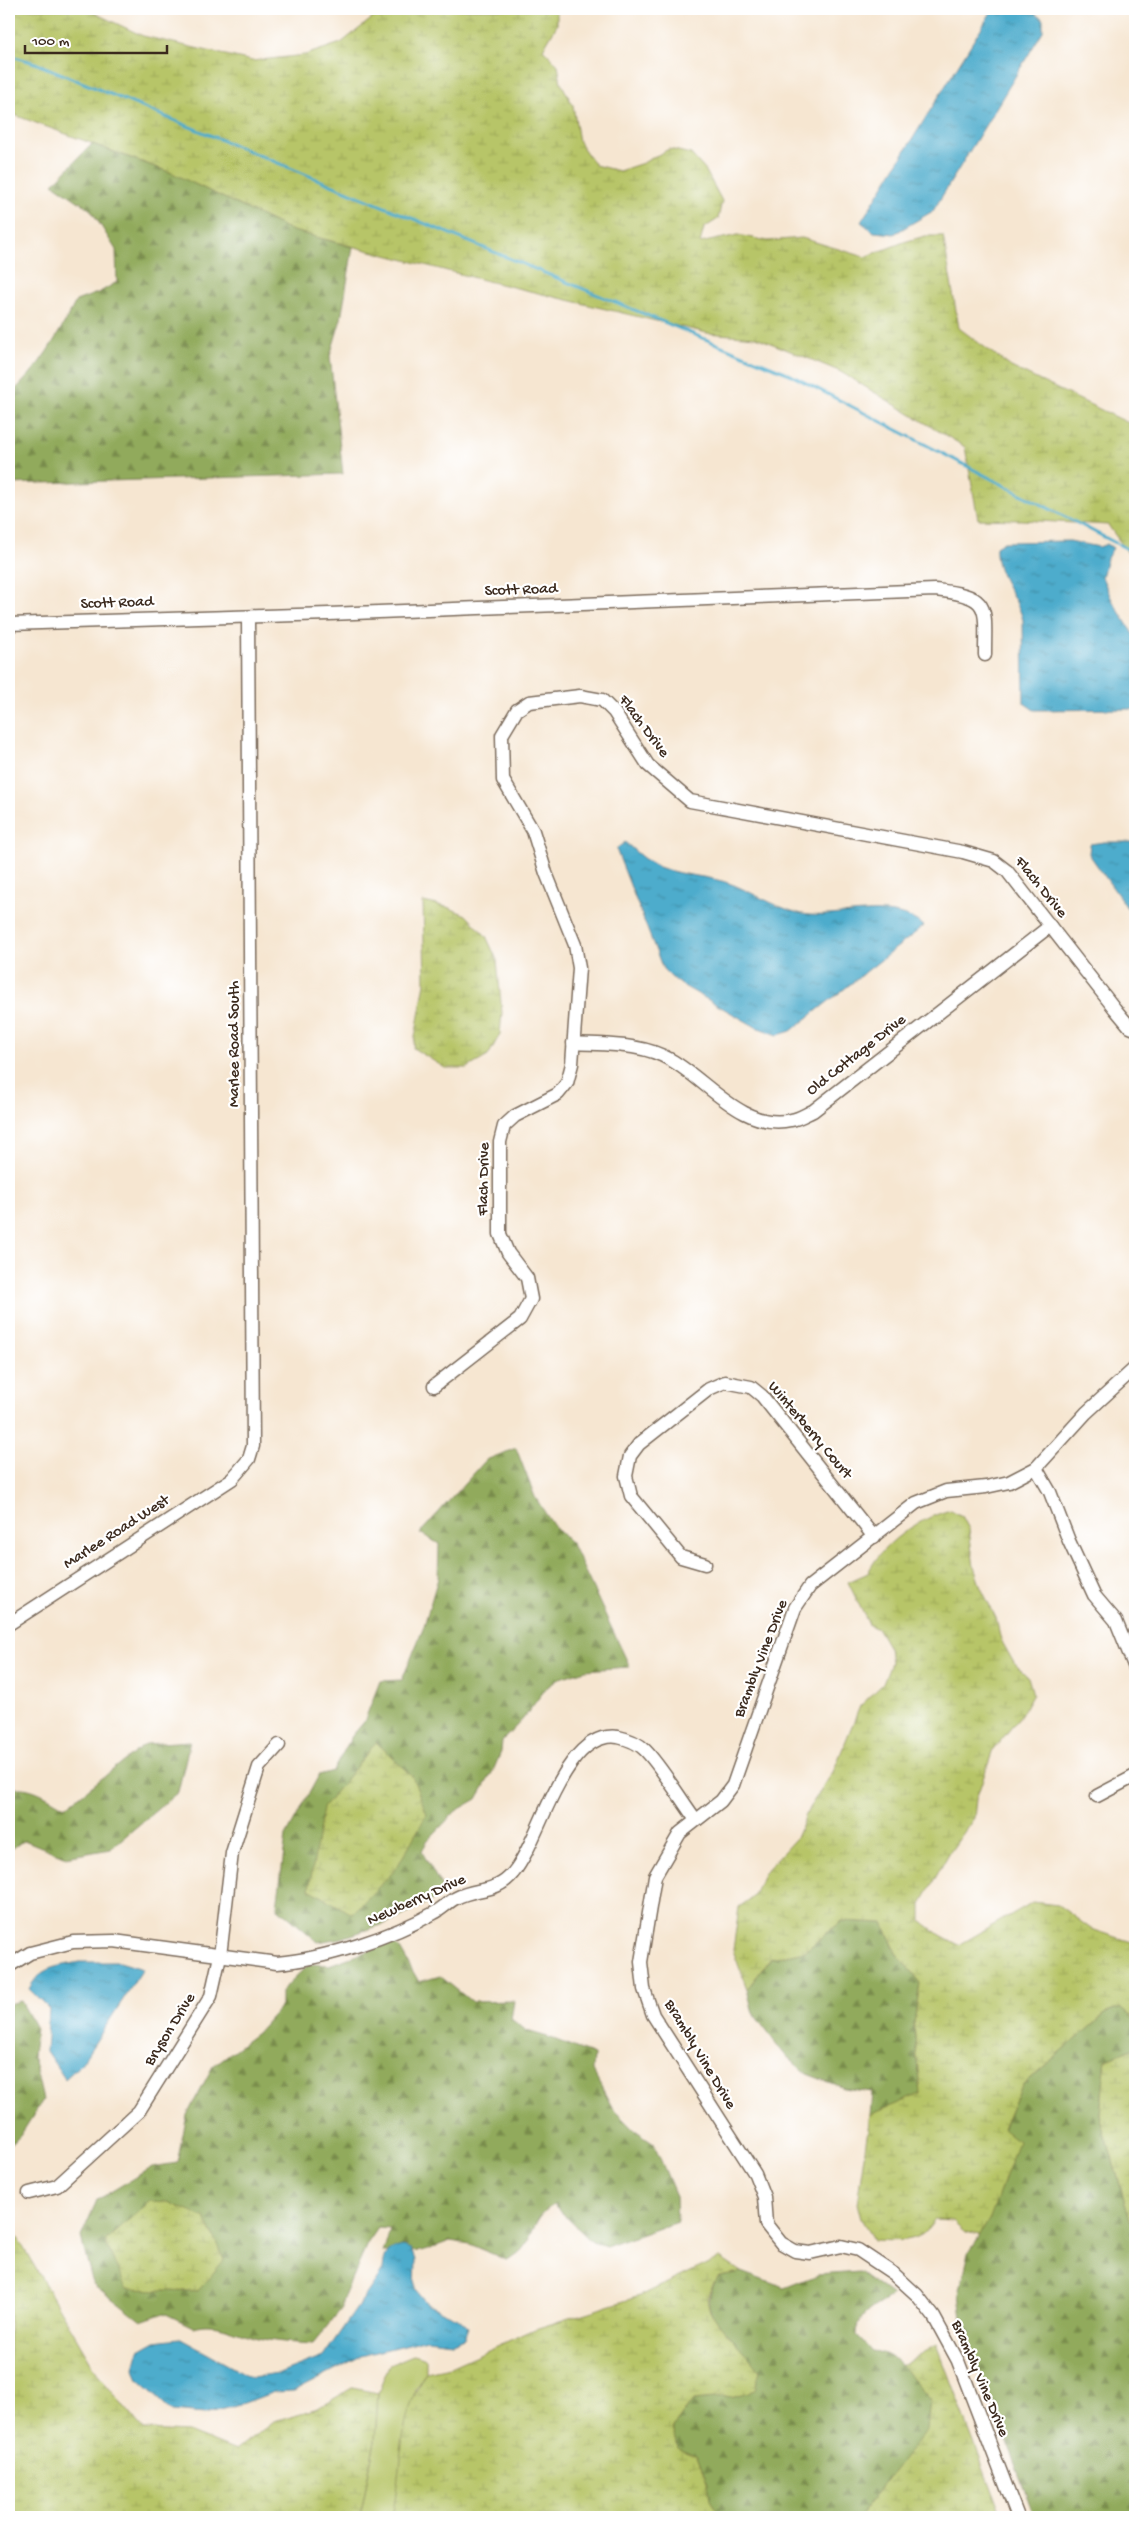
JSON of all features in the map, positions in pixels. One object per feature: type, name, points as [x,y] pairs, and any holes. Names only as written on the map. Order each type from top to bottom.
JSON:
[{"type":"street","name":"Scott Road","points":[[9,624],[248,617],[935,590],[965,596],[980,605],[986,616],[985,655]]},
{"type":"street","name":"Marlee Road South","points":[[242,1469],[249,1459],[254,1440],[248,617]]},
{"type":"street","name":"Flach Drive","points":[[434,1386],[520,1319],[531,1299],[528,1278],[508,1253],[500,1234],[500,1142],[504,1126],[515,1116],[529,1107],[551,1098],[567,1083],[572,1064],[579,968],[575,945],[546,873],[533,831],[503,780],[502,735],[517,710],[529,702],[580,696],[602,700],[614,712],[648,765],[690,801],[963,852],[994,861],[1007,871],[1115,1009],[1130,1027],[1135,1029]]},
{"type":"street","name":"Old Cottage Drive","points":[[573,1043],[636,1047],[671,1059],[734,1106],[754,1118],[776,1122],[792,1120],[813,1111],[1050,926]]},
{"type":"street","name":"Brambly Vine Drive","points":[[1018,2517],[958,2361],[934,2318],[917,2295],[894,2274],[858,2250],[841,2246],[810,2253],[795,2251],[781,2243],[766,2224],[764,2197],[755,2174],[653,2015],[644,1989],[642,1962],[655,1876],[680,1833],[720,1801],[733,1785],[795,1608],[810,1586],[916,1504],[946,1490],[986,1487],[1009,1482],[1036,1468],[1086,1413],[1135,1368]]},
{"type":"street","name":"Winterberry Court","points":[[705,1564],[681,1556],[631,1496],[626,1476],[630,1456],[639,1444],[709,1389],[724,1382],[751,1387],[762,1396],[874,1537]]},
{"type":"street","points":[[1036,1468],[1050,1492],[1069,1541],[1094,1595],[1116,1620],[1135,1668]]},
{"type":"street","name":"Marlee Road West","points":[[9,1624],[232,1479],[242,1469]]},
{"type":"street","name":"Newberry Drive","points":[[9,1966],[30,1953],[73,1942],[114,1941],[277,1963],[302,1961],[390,1933],[434,1913],[457,1898],[498,1887],[514,1873],[535,1836],[567,1767],[595,1740],[610,1736],[630,1739],[645,1750],[696,1820]]},
{"type":"street","name":"Bryson Drive","points":[[29,2193],[57,2186],[139,2111],[211,1996],[220,1956],[232,1853],[259,1767],[279,1745]]},
{"type":"street","points":[[1097,1796],[1135,1776]]},
{"type":"green space","points":[[9,9],[86,9],[143,36],[252,61],[305,55],[341,43],[384,9],[557,9],[557,25],[543,49],[558,65],[561,83],[573,105],[579,142],[595,165],[619,171],[643,163],[669,149],[691,154],[706,171],[722,201],[718,219],[704,228],[700,243],[738,235],[768,241],[802,238],[865,257],[925,236],[943,236],[959,328],[1011,367],[1135,426],[1135,563],[1108,525],[978,519],[965,447],[839,371],[756,337],[707,333],[479,279],[293,231],[172,173],[9,113]]},
{"type":"green space","points":[[92,144],[172,173],[293,231],[353,247],[341,319],[330,356],[343,474],[9,484],[9,395],[38,363],[55,339],[76,301],[100,292],[117,282],[116,250],[91,210],[53,184]]},
{"type":"green space","points":[[423,902],[447,907],[466,915],[486,936],[497,960],[502,1013],[500,1034],[488,1056],[467,1068],[445,1068],[413,1048],[425,983]]},
{"type":"green space","points":[[516,1448],[535,1497],[553,1525],[572,1544],[630,1667],[585,1670],[560,1678],[546,1688],[523,1719],[502,1741],[501,1752],[493,1771],[477,1799],[456,1811],[427,1841],[422,1852],[445,1893],[393,1921],[342,1938],[318,1942],[277,1907],[286,1836],[319,1775],[333,1771],[352,1736],[364,1722],[380,1681],[402,1680],[423,1629],[438,1578],[439,1544],[420,1533],[486,1460]]},
{"type":"green space","points":[[951,1510],[962,1516],[969,1529],[974,1567],[981,1588],[996,1618],[1001,1640],[1014,1663],[1028,1677],[1033,1694],[1020,1717],[993,1750],[976,1799],[974,1818],[948,1855],[921,1904],[921,1921],[937,1933],[959,1945],[1033,1902],[1058,1905],[1091,1929],[1135,1943],[1135,2020],[1121,2008],[1105,2014],[1022,2085],[1003,2129],[1018,2141],[990,2218],[980,2235],[965,2232],[953,2221],[934,2220],[929,2228],[916,2237],[891,2241],[874,2240],[861,2219],[857,2203],[870,2115],[920,2094],[914,2024],[920,1983],[897,1954],[883,1923],[842,1921],[805,1951],[771,1958],[747,1989],[733,1950],[739,1907],[753,1897],[763,1874],[796,1838],[809,1808],[833,1772],[860,1706],[883,1684],[891,1663],[889,1648],[878,1629],[869,1625],[848,1582],[868,1573],[882,1552],[903,1533],[926,1519]]},
{"type":"green space","points":[[190,1741],[178,1792],[110,1849],[66,1857],[24,1840],[9,1851],[9,1789],[24,1788],[32,1790],[65,1807],[146,1744]]},
{"type":"green space","points":[[376,1742],[412,1776],[427,1814],[396,1869],[352,1914],[309,1889],[323,1808]]},
{"type":"green space","points":[[842,1921],[883,1923],[897,1954],[920,1983],[914,2024],[920,2095],[870,2115],[872,2092],[844,2088],[807,2074],[784,2054],[753,2013],[747,1989],[771,1958],[805,1951]]},
{"type":"green space","points":[[393,1942],[400,1949],[419,1982],[440,1976],[472,2002],[514,2001],[511,2019],[527,2031],[551,2038],[594,2055],[593,2071],[613,2109],[635,2131],[654,2144],[676,2196],[677,2222],[606,2247],[592,2242],[554,2205],[539,2218],[523,2249],[506,2260],[470,2244],[450,2241],[423,2251],[383,2253],[390,2229],[378,2228],[367,2244],[342,2301],[342,2308],[313,2344],[265,2339],[218,2326],[202,2325],[193,2327],[164,2313],[141,2321],[93,2284],[81,2237],[97,2200],[152,2167],[177,2163],[187,2115],[213,2066],[257,2033],[281,2006],[281,1991],[309,1964],[329,1965]]},
{"type":"green space","points":[[21,2001],[36,2028],[33,2057],[43,2100],[20,2136],[9,2147],[9,2004]]},
{"type":"green space","points":[[1121,2008],[1135,2020],[1135,2048],[1106,2059],[1100,2114],[1130,2220],[1135,2227],[1135,2517],[1035,2517],[963,2327],[959,2294],[969,2253],[990,2218],[1003,2130],[1022,2085],[1105,2014]]},
{"type":"green space","points":[[1135,2048],[1135,2227],[1130,2220],[1100,2114],[1106,2059]]},
{"type":"green space","points":[[150,2201],[168,2202],[205,2218],[224,2260],[198,2291],[126,2289],[105,2241]]},
{"type":"green space","points":[[9,2223],[99,2376],[144,2430],[188,2432],[236,2451],[274,2421],[318,2408],[352,2388],[378,2393],[375,2440],[360,2517],[9,2517]]},
{"type":"green space","points":[[720,2258],[741,2272],[719,2276],[709,2293],[708,2304],[715,2319],[760,2371],[755,2390],[735,2396],[693,2400],[673,2427],[678,2448],[697,2456],[708,2485],[710,2499],[722,2517],[392,2517],[402,2442],[410,2406],[426,2372],[450,2367],[535,2329],[640,2296]]},
{"type":"green space","points":[[741,2272],[784,2288],[817,2275],[860,2272],[892,2296],[868,2311],[860,2321],[857,2335],[872,2351],[882,2353],[898,2362],[930,2399],[928,2430],[881,2486],[859,2517],[721,2517],[710,2499],[708,2485],[697,2456],[678,2448],[673,2427],[693,2400],[735,2396],[731,2337],[713,2315],[709,2302],[713,2286],[719,2276]]},
{"type":"green space","points":[[937,2345],[1002,2517],[859,2517],[881,2486],[927,2430],[930,2399],[902,2365]]},
{"type":"green space","points":[[413,2355],[426,2359],[426,2372],[415,2389],[392,2517],[360,2517],[375,2440],[378,2393],[389,2365]]},
{"type":"water","points":[[993,9],[1030,9],[1043,19],[1043,31],[933,211],[894,234],[874,232],[861,222]]},
{"type":"water","points":[[1070,541],[1099,547],[1107,544],[1113,548],[1107,558],[1102,577],[1112,600],[1135,637],[1135,709],[1034,710],[1024,703],[1023,620],[1002,576],[996,557],[996,547],[1004,542]]},
{"type":"water","points":[[625,842],[646,860],[659,867],[724,881],[800,914],[823,915],[883,912],[911,918],[924,926],[791,1031],[778,1035],[756,1027],[675,981],[663,969],[616,849]]},
{"type":"water","points":[[1135,842],[1135,916],[1130,912],[1089,854],[1090,844]]},
{"type":"water","points":[[79,1962],[120,1962],[143,1969],[81,2064],[65,2079],[46,2051],[49,2009],[29,1989],[34,1981],[44,1972],[56,1967]]},
{"type":"water","points":[[403,2246],[412,2249],[416,2260],[415,2289],[428,2305],[458,2318],[468,2327],[464,2338],[452,2342],[427,2339],[361,2356],[294,2391],[274,2392],[236,2406],[205,2414],[172,2411],[138,2380],[134,2368],[139,2350],[155,2341],[179,2338],[252,2378],[279,2374],[323,2357],[383,2270],[384,2260],[390,2251]]},
{"type":"waterway","points":[[9,55],[35,63],[785,372],[1135,553]]}]
